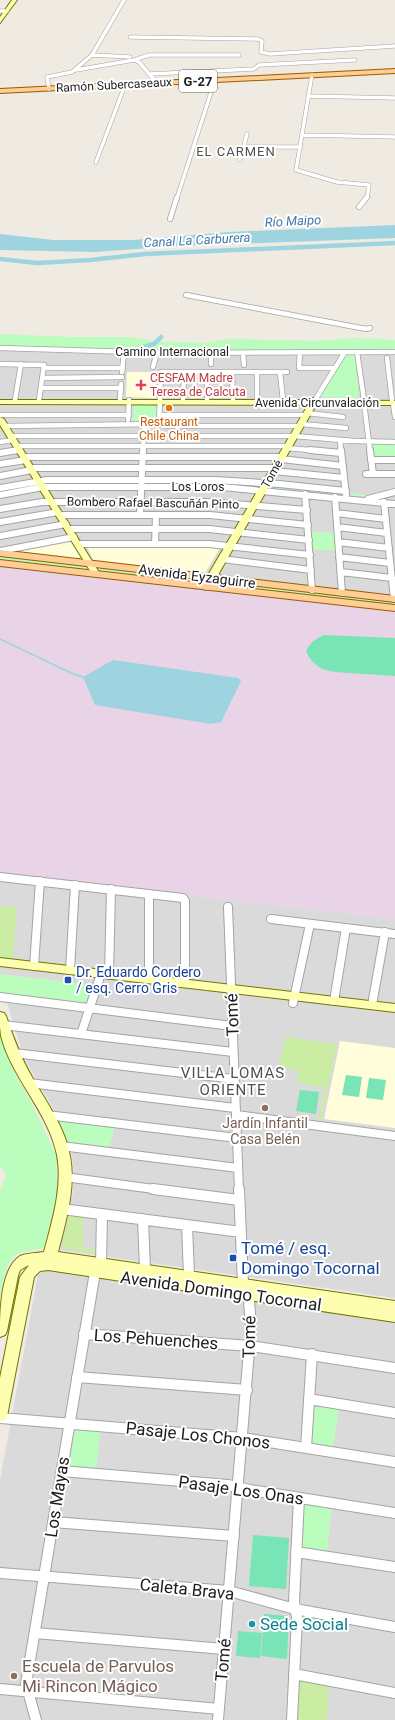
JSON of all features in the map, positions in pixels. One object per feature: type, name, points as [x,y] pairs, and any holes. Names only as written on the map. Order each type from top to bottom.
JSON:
[{"type":"main road","name":"Ramón Subercaseaux","points":[[0,91],[395,71]]},
{"type":"main road","name":"Avenida Eyzaguirre","points":[[3,552],[96,574],[312,590],[342,593],[395,602]]},
{"type":"main road","name":"Avenida Eyzaguirre","points":[[0,563],[91,564],[208,582],[395,602]]},
{"type":"street","points":[[0,21],[15,0]]},
{"type":"street","points":[[69,74],[76,70],[92,55],[124,0]]},
{"type":"street","points":[[0,11],[7,11]]},
{"type":"street","points":[[130,37],[258,39],[263,41],[261,52],[270,54],[395,46]]},
{"type":"street","points":[[76,70],[155,55],[239,54]]},
{"type":"street","points":[[92,55],[139,58]]},
{"type":"street","points":[[86,61],[109,56]]},
{"type":"street","points":[[114,57],[123,62]]},
{"type":"street","points":[[134,60],[139,62],[157,83]]},
{"type":"street","points":[[150,74],[254,69],[259,65],[355,60]]},
{"type":"street","points":[[49,89],[47,76],[90,72]]},
{"type":"street","points":[[312,75],[297,171],[337,182],[361,183],[369,186],[367,198],[359,207]]},
{"type":"street","points":[[170,219],[215,80]]},
{"type":"street","points":[[96,162],[126,85]]},
{"type":"street","points":[[308,96],[395,98]]},
{"type":"street","points":[[240,160],[247,134]]},
{"type":"street","points":[[303,135],[395,137]]},
{"type":"street","points":[[244,147],[301,147]]},
{"type":"street","points":[[186,295],[324,322],[366,329],[370,328]]},
{"type":"street","name":"Camino Internacional","points":[[0,349],[212,353],[395,352]]},
{"type":"street","points":[[120,400],[124,352]]},
{"type":"street","points":[[153,367],[157,352]]},
{"type":"street","points":[[300,352],[299,368],[334,368]]},
{"type":"street","name":"Tomé","points":[[338,352],[338,361]]},
{"type":"street","name":"Tomé","points":[[208,582],[265,487],[306,414],[345,352]]},
{"type":"street","points":[[357,352],[373,474]]},
{"type":"street","points":[[211,364],[212,353]]},
{"type":"street","points":[[242,353],[244,365]]},
{"type":"street","points":[[387,358],[395,417]]},
{"type":"street","points":[[0,364],[123,368]]},
{"type":"street","points":[[15,400],[21,364]]},
{"type":"street","points":[[39,400],[44,366]]},
{"type":"street","points":[[159,424],[161,372],[287,372]]},
{"type":"street","points":[[183,400],[184,372]]},
{"type":"street","points":[[206,372],[207,400]]},
{"type":"street","points":[[232,372],[233,400]]},
{"type":"street","points":[[257,372],[258,400]]},
{"type":"street","points":[[280,372],[282,400]]},
{"type":"street","points":[[42,378],[122,377]]},
{"type":"street","points":[[41,388],[121,388]]},
{"type":"street","name":"Avenida Circunvalación","points":[[161,401],[282,400],[394,402]]},
{"type":"street","name":"Avenida Circunvalación","points":[[0,401],[314,401]]},
{"type":"street","name":"Avenida Circunvalación","points":[[0,401],[129,401]]},
{"type":"street","points":[[129,401],[129,424]]},
{"type":"street","points":[[160,415],[306,414],[343,417]]},
{"type":"street","points":[[0,442],[7,431],[128,415]]},
{"type":"street","points":[[7,431],[129,424],[159,424],[167,426],[300,425],[346,428]]},
{"type":"street","points":[[140,515],[144,424]]},
{"type":"street","points":[[7,431],[144,436],[294,436],[340,440],[395,442]]},
{"type":"street","points":[[7,431],[143,446],[288,447],[341,453]]},
{"type":"street","points":[[0,453],[7,431]]},
{"type":"street","points":[[7,431],[96,574]]},
{"type":"street","points":[[340,440],[347,498]]},
{"type":"street","points":[[0,464],[25,459],[143,457],[281,458],[343,466]]},
{"type":"street","points":[[372,460],[395,460]]},
{"type":"street","points":[[0,476],[32,469],[142,468],[274,470],[344,478]]},
{"type":"street","points":[[366,474],[395,474]]},
{"type":"street","points":[[0,488],[41,484],[48,480],[222,480],[265,487],[346,491]]},
{"type":"street","name":"Los Loros","points":[[0,495],[41,484],[141,487],[265,487],[305,494],[395,504]]},
{"type":"street","points":[[364,500],[395,492]]},
{"type":"street","points":[[305,494],[312,590]]},
{"type":"street","points":[[335,497],[342,593]]},
{"type":"street","name":"Bombero Rafael Bascuñán Pinto","points":[[0,509],[52,502],[218,502],[307,510]]},
{"type":"street","points":[[384,502],[395,602]]},
{"type":"street","points":[[336,513],[386,518]]},
{"type":"street","points":[[0,522],[59,514],[210,515],[308,525]]},
{"type":"street","points":[[155,544],[156,515]]},
{"type":"street","points":[[0,536],[67,526],[209,529],[309,540]]},
{"type":"street","points":[[337,527],[387,533]]},
{"type":"street","points":[[3,552],[26,545],[76,541],[200,544],[310,555]]},
{"type":"street","points":[[338,542],[389,548]]},
{"type":"street","points":[[340,557],[390,563]]},
{"type":"street","points":[[222,559],[311,570]]},
{"type":"street","points":[[341,572],[392,578]]},
{"type":"street","points":[[0,877],[184,899],[185,984]]},
{"type":"street","points":[[34,966],[40,881]]},
{"type":"street","points":[[70,970],[75,885]]},
{"type":"street","points":[[81,1034],[90,1008],[104,977],[111,890]]},
{"type":"street","points":[[149,894],[149,979]]},
{"type":"street","name":"Tomé","points":[[218,1720],[251,1346],[251,1317],[245,1289],[240,1232],[228,907]]},
{"type":"street","points":[[271,919],[395,934]]},
{"type":"street","points":[[294,999],[310,924]]},
{"type":"street","points":[[334,1001],[346,928]]},
{"type":"street","points":[[372,1005],[386,932]]},
{"type":"street","points":[[0,962],[70,970],[104,977],[294,999],[395,1014]]},
{"type":"street","points":[[0,969],[149,979],[231,992]]},
{"type":"street","points":[[0,997],[232,1026]]},
{"type":"street","points":[[294,999],[334,1001],[395,1008]]},
{"type":"street","points":[[1,1021],[81,1034],[233,1052]]},
{"type":"street","points":[[1,1021],[14,1053],[47,1115],[61,1146],[65,1161],[62,1209],[49,1261]]},
{"type":"street","points":[[14,1053],[234,1079]]},
{"type":"street","points":[[29,1083],[236,1111],[395,1136]]},
{"type":"street","points":[[47,1115],[237,1138]]},
{"type":"street","points":[[61,1146],[238,1168]]},
{"type":"street","points":[[65,1177],[239,1200]]},
{"type":"street","points":[[62,1209],[240,1232]]},
{"type":"street","name":"Los Mayas","points":[[36,1720],[26,1684],[84,1334],[98,1268],[102,1214]]},
{"type":"street","points":[[143,1220],[145,1270]]},
{"type":"street","points":[[187,1225],[189,1276]]},
{"type":"street","points":[[0,1331],[11,1276],[15,1267],[25,1260],[49,1261]]},
{"type":"street","points":[[0,1417],[27,1277],[35,1267],[49,1261]]},
{"type":"street","name":"Avenida Domingo Tocornal","points":[[49,1261],[245,1289],[395,1307]]},
{"type":"street","name":"Avenida Domingo Tocornal","points":[[98,1268],[145,1270],[189,1276],[245,1289],[395,1316]]},
{"type":"street","name":"Los Pehuenches","points":[[84,1334],[251,1346],[312,1354],[395,1368]]},
{"type":"street","points":[[306,1448],[312,1354]]},
{"type":"street","points":[[77,1377],[247,1390]]},
{"type":"street","points":[[309,1399],[395,1413]]},
{"type":"street","name":"Pasaje Los Chonos","points":[[0,1417],[243,1438],[395,1462]]},
{"type":"street","name":"Pasaje Los Onas","points":[[62,1471],[228,1484],[298,1498],[395,1513]]},
{"type":"street","points":[[292,1720],[297,1617],[294,1602],[298,1498]]},
{"type":"street","points":[[53,1522],[234,1536]]},
{"type":"street","points":[[296,1552],[395,1567]]},
{"type":"street","name":"Caleta Brava","points":[[0,1573],[229,1591],[295,1610],[395,1627]]},
{"type":"street","points":[[35,1633],[224,1649]]},
{"type":"street","points":[[294,1674],[395,1693]]},
{"type":"street","points":[[0,1689],[219,1708]]},
{"type":"shaded area","points":[[0,347],[395,351],[395,611],[0,565]]},
{"type":"shaded area","name":"CESFAM Madre Teresa de Calcuta","points":[[127,372],[157,372],[155,398],[126,397]]},
{"type":"shaded area","points":[[70,539],[84,561],[22,553],[14,549]]},
{"type":"shaded area","points":[[86,545],[221,546],[204,575],[94,562]]},
{"type":"shaded area","points":[[0,565],[395,611],[395,919],[0,874]]},
{"type":"shaded area","points":[[0,874],[395,919],[395,1298],[60,1250],[73,1192],[74,1175],[71,1147],[54,1110],[24,1058],[0,980]]},
{"type":"shaded area","points":[[340,1041],[395,1048],[395,1128],[324,1119]]},
{"type":"shaded area","points":[[44,1270],[395,1322],[395,1720],[0,1720],[0,1480],[38,1275]]},
{"type":"green space","points":[[0,334],[71,337],[130,337],[154,341],[204,343],[229,339],[317,341],[357,338],[395,340],[395,351],[151,351],[0,347]]},
{"type":"green space","points":[[346,353],[355,353],[359,398],[320,397]]},
{"type":"green space","points":[[134,404],[159,404],[158,423],[132,423]]},
{"type":"green space","points":[[372,443],[395,443],[395,458],[374,458]]},
{"type":"green space","points":[[44,482],[260,483],[374,496],[363,499],[225,485],[46,486]]},
{"type":"green space","points":[[312,532],[334,533],[335,550],[313,550]]},
{"type":"green space","points":[[0,555],[395,600],[395,606],[0,561]]},
{"type":"green space","points":[[324,635],[395,638],[395,676],[335,672],[321,668],[311,660],[306,651],[313,642]]},
{"type":"green space","points":[[0,906],[17,907],[13,959],[0,958]]},
{"type":"green space","points":[[0,974],[93,985],[85,1005],[0,994]]},
{"type":"green space","points":[[0,1037],[2,1037],[13,1071],[30,1100],[56,1155],[57,1195],[44,1247],[26,1251],[15,1256],[7,1266],[3,1278],[0,1297],[0,1192],[6,1175],[0,1165]]},
{"type":"green space","points":[[286,1037],[337,1044],[321,1119],[318,1119],[325,1087],[297,1083],[299,1070],[278,1067]]},
{"type":"green space","points":[[346,1075],[362,1077],[359,1097],[342,1095]]},
{"type":"green space","points":[[369,1078],[386,1080],[383,1100],[366,1098]]},
{"type":"green space","points":[[300,1090],[319,1092],[316,1114],[296,1111]]},
{"type":"green space","points":[[55,1117],[115,1126],[108,1151],[68,1144]]},
{"type":"green space","points":[[69,1214],[83,1216],[83,1248],[96,1249],[95,1253],[62,1248]]},
{"type":"green space","points":[[314,1402],[339,1406],[333,1449],[310,1445]]},
{"type":"green space","points":[[75,1427],[101,1429],[96,1469],[69,1467]]},
{"type":"green space","points":[[303,1501],[332,1506],[327,1553],[301,1549]]},
{"type":"green space","points":[[253,1535],[289,1538],[286,1589],[249,1586]]},
{"type":"green space","points":[[264,1614],[289,1616],[287,1659],[261,1656]]},
{"type":"green space","points":[[238,1631],[262,1633],[260,1658],[236,1656]]},
{"type":"green space","points":[[299,1679],[329,1685],[327,1720],[297,1720]]},
{"type":"water","points":[[395,225],[395,238],[178,246],[95,252],[0,250],[0,234],[53,240],[133,240],[229,232]]},
{"type":"water","points":[[113,660],[238,678],[241,681],[221,722],[211,724],[95,705],[83,677]]},
{"type":"waterway","name":"Canal La Carburera","points":[[0,259],[37,263],[90,260],[145,254],[395,243]]},
{"type":"waterway","points":[[131,351],[154,344],[161,337]]},
{"type":"waterway","points":[[0,639],[71,673],[83,677]]},
{"type":"place","name":"CESFAM Madre Teresa de Calcuta","points":[[141,385]]},
{"type":"place","name":"Restaurant Chile China","points":[[169,408]]},
{"type":"place","name":"Dr. Eduardo Cordero / esq. Cerro Gris","points":[[68,980]]},
{"type":"place","name":"Jardín Infantil Casa Belén","points":[[265,1108]]},
{"type":"place","name":"Tomé / esq. Domingo Tocornal","points":[[233,1258]]},
{"type":"place","name":"Sede Social","points":[[252,1624]]},
{"type":"place","name":"Escuela de Parvulos Mi Rincon Mágico","points":[[14,1676]]},
{"type":"district","name":"EL CARMEN","points":[[236,151]]},
{"type":"district","name":"VILLA LOMAS ORIENTE","points":[[233,1082]]},
{"type":"water label","name":"Río Maipo","points":[[293,221]]}]
